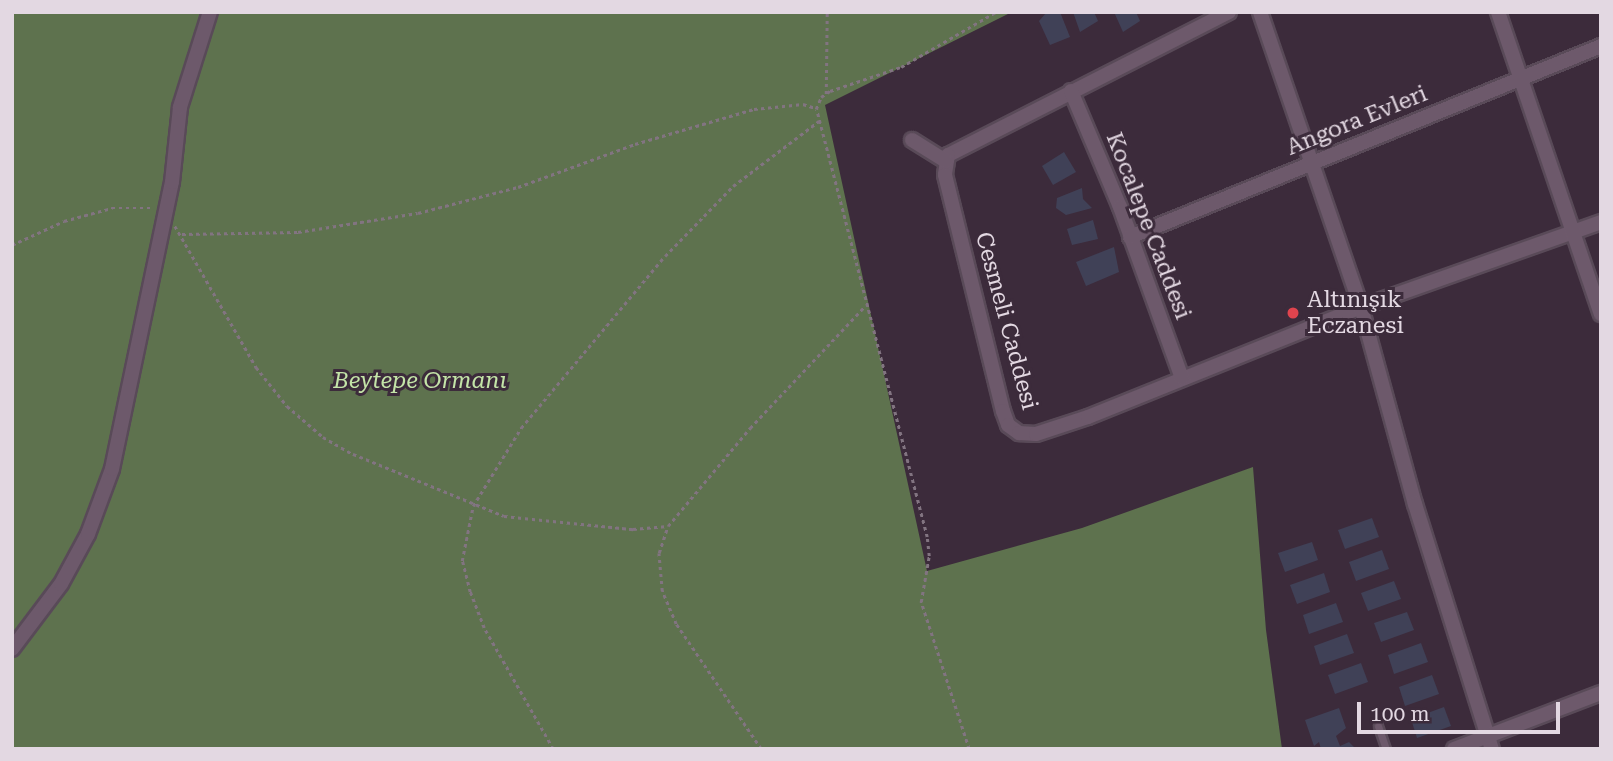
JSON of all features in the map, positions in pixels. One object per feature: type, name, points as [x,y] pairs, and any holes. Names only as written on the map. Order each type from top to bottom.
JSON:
[{"type":"street","points":[[12,649],[61,584],[88,534],[112,469],[163,212],[172,182],[180,107],[210,12]]},
{"type":"street","points":[[912,141],[946,161],[948,155],[1229,12]]},
{"type":"street","points":[[1260,12],[1314,163],[1361,307],[1415,504],[1490,742]]},
{"type":"street","points":[[1498,12],[1570,234],[1601,314]]},
{"type":"street","name":"Angora Evleri","points":[[1130,237],[1601,47]]},
{"type":"street","name":"Kocalepe Caddesi","points":[[1071,91],[1130,237],[1182,377]]},
{"type":"street","name":"Cesmeli Caddesi","points":[[946,161],[945,175],[1009,425],[1019,433],[1035,434],[1361,307],[1601,222]]},
{"type":"street","points":[[1454,749],[1490,742],[1601,692]]},
{"type":"lane","points":[[1378,726],[1387,749]]},
{"type":"path","points":[[826,94],[827,12]]},
{"type":"path","points":[[969,749],[921,602],[929,556],[927,537],[816,108],[826,94],[901,67],[996,12]]},
{"type":"path","points":[[182,234],[298,232],[418,213],[518,187],[635,144],[754,109],[803,104],[816,108]]},
{"type":"path","points":[[553,749],[484,628],[470,592],[463,561],[473,506],[521,428],[664,256],[733,186],[818,121]]},
{"type":"path","points":[[12,245],[64,221],[112,208],[141,205],[163,212],[182,234],[256,367],[287,406],[323,437],[353,454],[473,506],[503,516],[633,529],[668,526]]},
{"type":"path","points":[[761,749],[701,667],[667,607],[658,572],[668,526],[750,428],[866,304]]},
{"type":"path","points":[[19,749],[99,749]]},
{"type":"green space","name":"Beytepe Ormanı","points":[[12,12],[1012,12],[825,105],[927,571],[1082,528],[1253,467],[1266,630],[1282,749],[12,749]]},
{"type":"building","points":[[1060,12],[1070,37],[1050,45],[1039,21],[1046,13]]},
{"type":"building","points":[[1073,12],[1094,12],[1098,21],[1080,32]]},
{"type":"building","points":[[1114,12],[1136,12],[1140,21],[1123,32]]},
{"type":"building","points":[[1064,152],[1076,172],[1053,185],[1042,166]]},
{"type":"building","points":[[1082,188],[1083,199],[1092,208],[1066,215],[1056,208],[1057,198]]},
{"type":"building","points":[[1093,220],[1098,239],[1072,245],[1067,229]]},
{"type":"building","points":[[1114,247],[1119,272],[1086,286],[1076,262]]},
{"type":"building","points":[[1372,518],[1379,537],[1345,549],[1338,530]]},
{"type":"building","points":[[1312,542],[1318,560],[1285,572],[1278,553]]},
{"type":"building","points":[[1382,550],[1389,569],[1356,581],[1349,562]]},
{"type":"building","points":[[1324,573],[1330,592],[1297,604],[1290,585]]},
{"type":"building","points":[[1394,581],[1401,599],[1368,611],[1361,593]]},
{"type":"building","points":[[1336,603],[1343,622],[1309,634],[1303,615]]},
{"type":"building","points":[[1407,612],[1414,630],[1381,642],[1374,623]]},
{"type":"building","points":[[1347,634],[1354,653],[1320,665],[1314,646]]},
{"type":"building","points":[[1421,643],[1428,662],[1394,674],[1388,655]]},
{"type":"building","points":[[1361,663],[1368,682],[1335,694],[1328,675]]},
{"type":"building","points":[[1432,675],[1439,694],[1405,706],[1399,687]]},
{"type":"building","points":[[1444,707],[1451,726],[1417,738],[1411,719]]},
{"type":"building","points":[[1339,708],[1346,728],[1336,736],[1340,746],[1349,742],[1356,749],[1321,749],[1319,742],[1314,746],[1305,720]]},
{"type":"place","name":"Altınışık Eczanesi","points":[[1293,313]]}]
